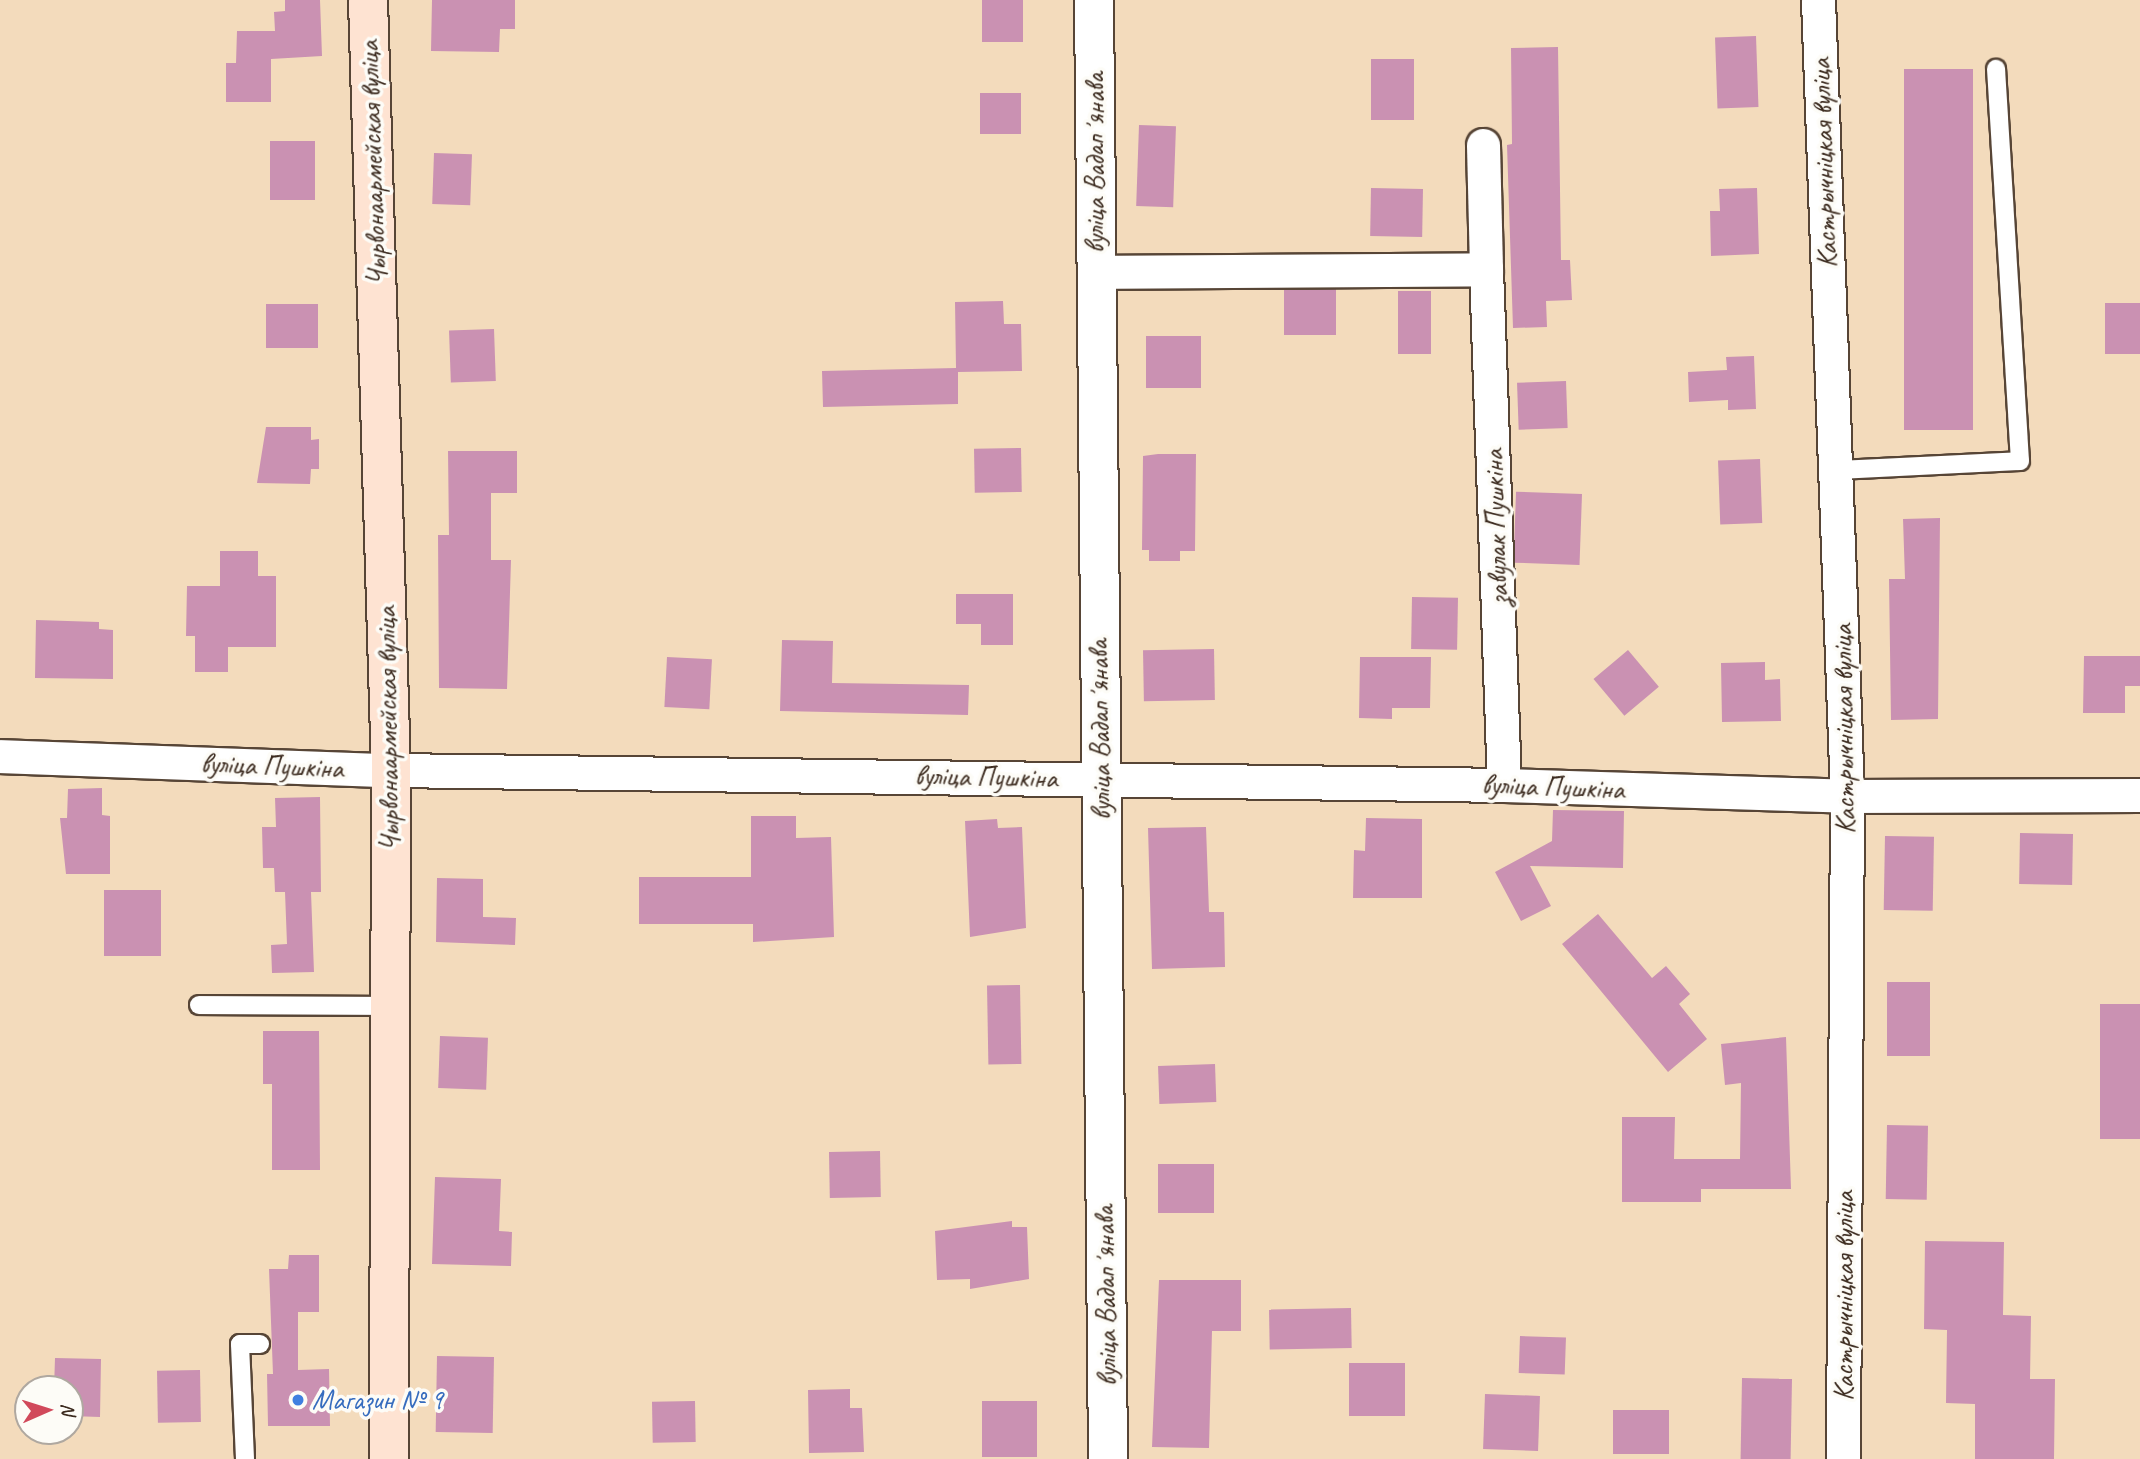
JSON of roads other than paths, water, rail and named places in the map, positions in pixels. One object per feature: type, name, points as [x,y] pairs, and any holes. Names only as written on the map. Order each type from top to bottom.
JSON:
[{"type":"main road","name":"Чырвонаармейская вуліца","points":[[368,0],[390,771],[388,1459]]},
{"type":"street","name":"вуліца Вадапʼянава","points":[[1094,0],[1108,1459]]},
{"type":"street","name":"Кастрычніцкая вуліца","points":[[1818,0],[1847,796],[1843,1459]]},
{"type":"street","name":"завулак Пушкіна","points":[[1483,145],[1504,785]]},
{"type":"street","points":[[1095,272],[1486,269]]},
{"type":"street","name":"вуліца Пушкіна","points":[[0,756],[390,771],[1100,778],[1504,785],[1847,796],[2140,795]]},
{"type":"lane","points":[[1837,470],[2020,461],[1996,69]]},
{"type":"lane","points":[[200,1006],[390,1006]]},
{"type":"lane","points":[[245,1459],[240,1344],[260,1344]]},
{"type":"place","name":"Магазин № 9","points":[[298,1400]]}]
